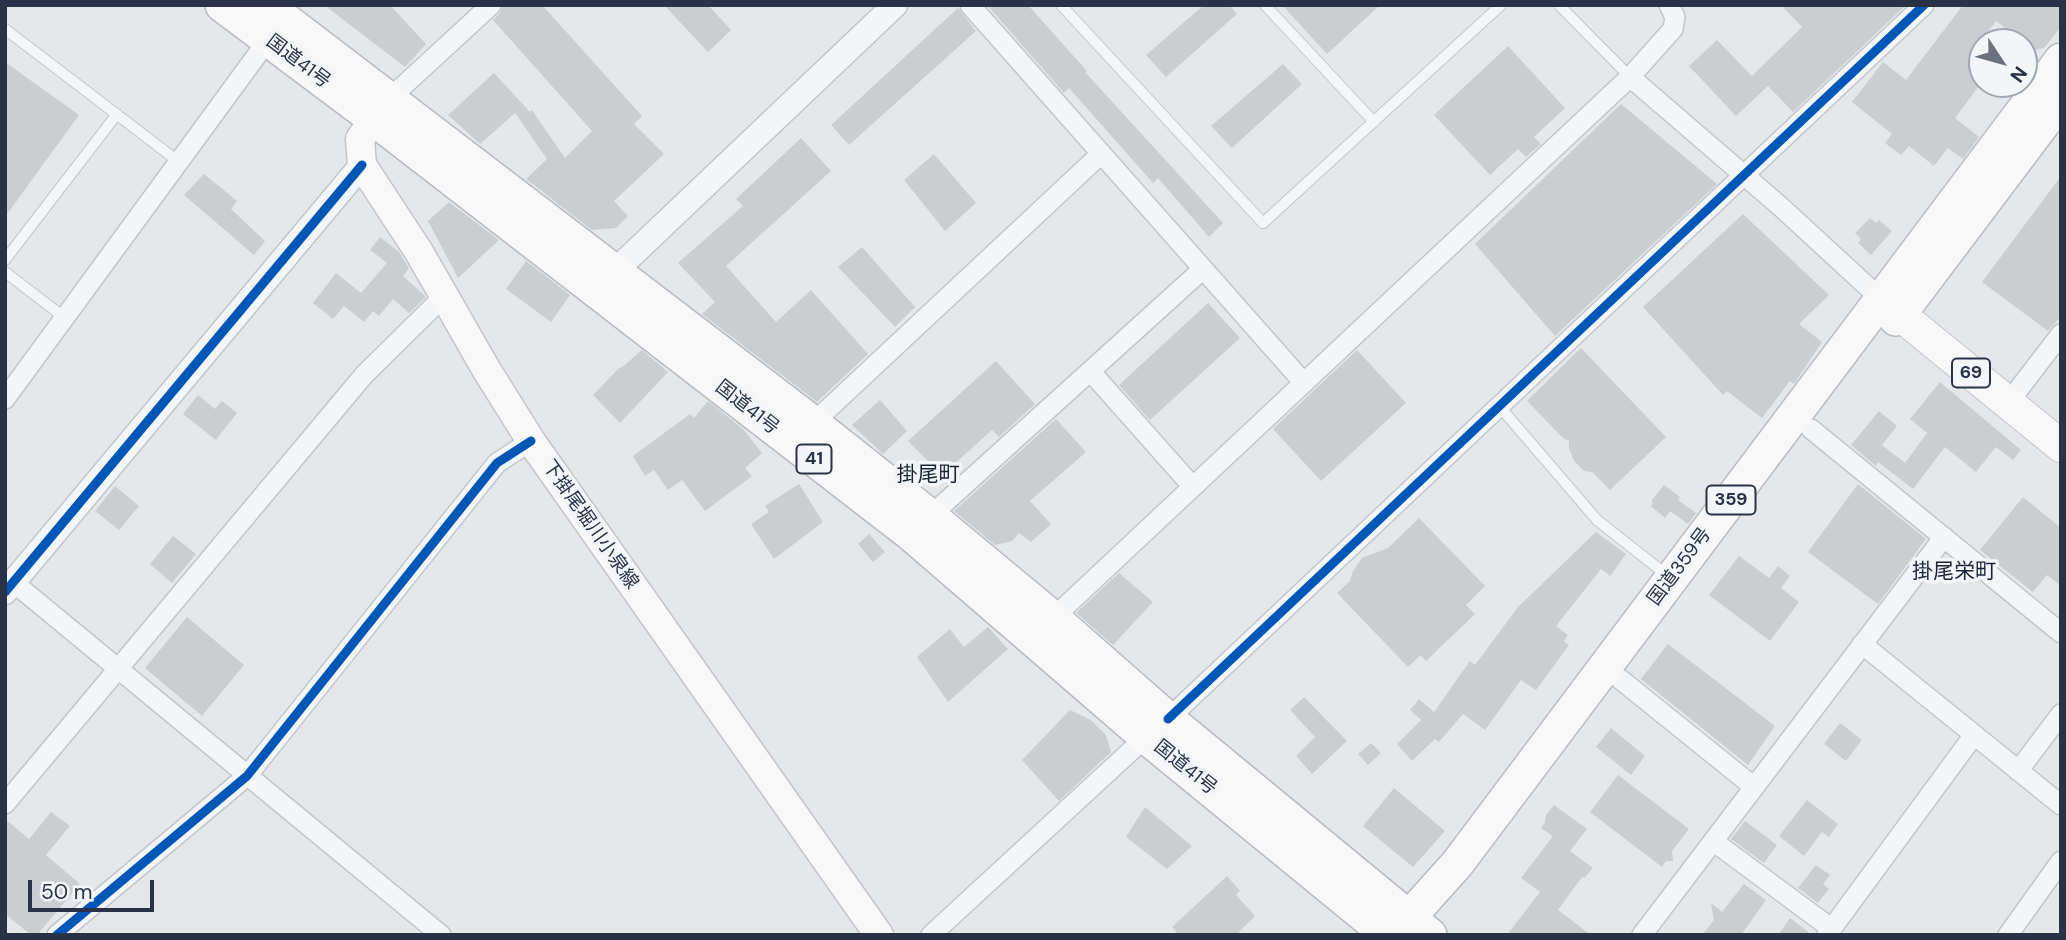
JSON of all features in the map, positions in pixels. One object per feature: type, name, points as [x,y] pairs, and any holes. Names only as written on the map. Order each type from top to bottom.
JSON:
[{"type":"highway","name":"国道41号","points":[[222,5],[268,40],[381,109]]},
{"type":"highway","name":"国道41号","points":[[266,5],[381,109],[606,282],[912,535],[1412,931]]},
{"type":"highway","name":"国道359号","points":[[1412,931],[1512,824],[1811,429],[1979,167],[2061,60]]},
{"type":"highway","name":"国道359号","points":[[1412,931],[1457,864],[1671,579],[2061,100]]},
{"type":"highway","name":"国道41号","points":[[606,282],[813,423],[930,516],[1053,618],[1157,728]]},
{"type":"main road","points":[[362,165],[360,139],[381,109]]},
{"type":"main road","name":"下掛尾堀川小泉線","points":[[362,165],[419,251],[443,297],[531,441],[879,935]]},
{"type":"main road","name":"69","points":[[1891,307],[2061,446]]},
{"type":"street","points":[[381,109],[491,5]]},
{"type":"street","points":[[606,282],[895,5]]},
{"type":"street","points":[[970,5],[1304,383]]},
{"type":"street","points":[[1053,618],[1630,77],[1673,29],[1675,17],[1669,5]]},
{"type":"street","points":[[931,935],[1500,407],[1924,5]]},
{"type":"street","points":[[5,399],[268,40]]},
{"type":"street","points":[[1630,77],[1891,307]]},
{"type":"street","points":[[813,423],[1101,154]]},
{"type":"street","points":[[362,165],[9,587],[119,668],[441,935]]},
{"type":"street","points":[[930,516],[1203,269]]},
{"type":"street","points":[[5,804],[364,374],[443,297]]},
{"type":"street","points":[[2008,403],[2061,334]]},
{"type":"street","points":[[1091,372],[1193,487]]},
{"type":"street","points":[[1811,429],[2061,633]]},
{"type":"street","points":[[57,935],[247,776],[496,463],[531,441]]},
{"type":"street","points":[[1650,932],[1713,841],[1944,537]]},
{"type":"street","points":[[1863,644],[2061,805]]},
{"type":"street","points":[[1620,679],[1754,786]]},
{"type":"street","points":[[2018,771],[2061,713]]},
{"type":"street","points":[[1713,841],[1829,932],[1974,735]]},
{"type":"street","points":[[2008,935],[2061,861]]},
{"type":"lane","points":[[1060,5],[1263,223],[1501,5]]},
{"type":"lane","points":[[1265,5],[1374,122]]},
{"type":"lane","points":[[1559,5],[1630,77]]},
{"type":"lane","points":[[5,29],[180,162]]},
{"type":"lane","points":[[5,260],[117,114]]},
{"type":"lane","points":[[5,272],[65,318]]},
{"type":"lane","points":[[1500,407],[1597,520],[1671,579]]},
{"type":"building","points":[[324,5],[390,5],[426,44],[405,67]]},
{"type":"building","points":[[503,5],[542,5],[642,116],[634,124],[664,154],[614,201],[628,216],[616,228],[592,230],[526,179],[547,159],[515,113],[480,144],[448,115],[494,73],[530,112],[532,110],[565,158],[592,131],[493,20]]},
{"type":"building","points":[[664,5],[708,5],[731,30],[708,52]]},
{"type":"building","points":[[987,5],[1028,5],[1087,71],[1085,72],[1223,223],[1209,237],[1158,178],[1153,183],[1069,88],[1064,93]]},
{"type":"building","points":[[1204,5],[1229,5],[1237,14],[1166,77],[1146,55]]},
{"type":"building","points":[[1282,5],[1380,5],[1327,54]]},
{"type":"building","points":[[1781,5],[1906,5],[1793,112],[1768,86],[1736,116],[1689,66],[1717,40],[1752,76],[1802,27]]},
{"type":"building","points":[[1963,5],[2061,5],[2061,27],[2044,48],[2038,49],[2038,28],[2005,28],[1996,21],[1991,28],[1968,28],[1970,98],[1955,118],[1979,137],[1963,159],[1948,148],[1934,166],[1909,146],[1901,155],[1885,143],[1892,134],[1852,102],[1883,62],[1906,80]]},
{"type":"building","points":[[958,8],[976,31],[849,145],[831,125]]},
{"type":"building","points":[[1508,46],[1565,108],[1534,137],[1541,144],[1526,157],[1518,149],[1490,175],[1434,115]]},
{"type":"building","points":[[5,62],[79,115],[5,217]]},
{"type":"building","points":[[1283,64],[1302,84],[1232,148],[1211,126]]},
{"type":"building","points":[[1621,104],[1717,184],[1555,336],[1475,244]]},
{"type":"building","points":[[801,138],[831,171],[726,266],[776,322],[811,290],[868,354],[817,402],[702,314],[715,302],[678,263],[743,206],[736,199]]},
{"type":"building","points":[[934,154],[976,203],[945,231],[904,180]]},
{"type":"building","points":[[204,174],[237,201],[231,209],[265,241],[254,255],[184,195]]},
{"type":"building","points":[[2061,176],[2061,316],[2048,331],[1982,282]]},
{"type":"building","points":[[449,202],[499,240],[458,278],[428,221]]},
{"type":"building","points":[[1743,214],[1829,295],[1799,324],[1822,342],[1794,384],[1790,381],[1762,418],[1727,391],[1723,395],[1643,307]]},
{"type":"building","points":[[1870,218],[1876,223],[1879,220],[1892,231],[1871,255],[1858,243],[1861,239],[1855,233]]},
{"type":"building","points":[[380,237],[399,252],[409,268],[403,276],[426,297],[409,313],[393,299],[379,316],[373,311],[364,322],[344,306],[333,319],[313,303],[336,273],[361,293],[387,263],[370,250]]},
{"type":"building","points":[[862,247],[915,307],[895,327],[838,267]]},
{"type":"building","points":[[526,261],[570,295],[551,322],[506,289]]},
{"type":"building","points":[[1208,303],[1240,338],[1150,420],[1119,385]]},
{"type":"building","points":[[1581,348],[1666,437],[1610,490],[1592,472],[1584,471],[1575,462],[1569,449],[1569,441],[1527,401]]},
{"type":"building","points":[[642,350],[668,372],[620,423],[593,395],[620,367]]},
{"type":"building","points":[[1357,350],[1406,403],[1321,481],[1273,429]]},
{"type":"building","points":[[996,361],[1035,404],[999,437],[992,430],[942,475],[908,441]]},
{"type":"building","points":[[1940,382],[2021,450],[2013,460],[1996,447],[1976,472],[1945,447],[1913,489],[1878,462],[1876,466],[1851,445],[1879,411],[1897,426],[1882,445],[1905,463],[1927,433],[1910,419]]},
{"type":"building","points":[[198,395],[215,409],[222,401],[237,413],[216,440],[183,414]]},
{"type":"building","points":[[880,400],[907,431],[883,454],[852,425]]},
{"type":"building","points":[[708,401],[743,429],[762,453],[745,468],[752,476],[705,511],[682,480],[668,490],[654,470],[645,476],[633,456],[690,414],[694,418]]},
{"type":"building","points":[[1056,419],[1086,452],[1030,501],[1051,524],[1031,542],[1019,533],[1012,541],[995,545],[954,511]]},
{"type":"building","points":[[799,484],[823,522],[774,559],[751,524],[769,512],[765,506]]},
{"type":"building","points":[[1858,484],[1926,539],[1878,604],[1808,552]]},
{"type":"building","points":[[1664,485],[1696,513],[1688,524],[1670,511],[1665,518],[1651,506],[1651,501]]},
{"type":"building","points":[[115,486],[139,506],[119,530],[95,511]]},
{"type":"building","points":[[2023,497],[2061,528],[2061,586],[2047,575],[2033,592],[1980,550]]},
{"type":"building","points":[[1419,518],[1485,586],[1466,605],[1475,614],[1426,661],[1421,655],[1408,667],[1337,593],[1350,581],[1362,558],[1388,548]]},
{"type":"building","points":[[1596,532],[1626,554],[1610,576],[1601,569],[1556,626],[1568,635],[1564,641],[1569,645],[1536,690],[1521,680],[1485,730],[1463,714],[1439,742],[1435,739],[1412,761],[1397,744],[1421,720],[1410,710],[1419,699],[1434,712],[1470,661],[1475,665],[1518,607]]},
{"type":"building","points":[[869,534],[885,552],[873,562],[858,544]]},
{"type":"building","points":[[173,536],[196,554],[172,583],[150,564]]},
{"type":"building","points":[[1739,556],[1769,578],[1778,566],[1790,576],[1781,588],[1799,602],[1770,641],[1709,595]]},
{"type":"building","points":[[1119,573],[1153,602],[1113,645],[1076,613]]},
{"type":"building","points":[[187,617],[244,665],[202,716],[145,668]]},
{"type":"building","points":[[988,627],[1008,649],[948,702],[917,657],[950,629],[964,647]]},
{"type":"building","points":[[1668,644],[1775,726],[1748,765],[1641,679]]},
{"type":"building","points":[[1304,697],[1347,741],[1312,774],[1296,756],[1315,737],[1290,710]]},
{"type":"building","points":[[1070,710],[1091,720],[1106,735],[1111,752],[1059,801],[1022,760]]},
{"type":"building","points":[[1840,723],[1862,740],[1846,761],[1824,744]]},
{"type":"building","points":[[1611,728],[1645,756],[1631,775],[1596,747]]},
{"type":"building","points":[[1371,743],[1381,753],[1368,765],[1358,754]]},
{"type":"building","points":[[1618,775],[1689,829],[1672,851],[1673,861],[1666,861],[1662,867],[1590,812]]},
{"type":"building","points":[[1394,788],[1445,831],[1413,867],[1363,826]]},
{"type":"building","points":[[1807,800],[1838,824],[1829,837],[1822,832],[1804,856],[1779,836]]},
{"type":"building","points":[[1554,805],[1587,829],[1570,851],[1593,868],[1582,877],[1558,910],[1591,935],[1507,935],[1540,892],[1521,878],[1553,836],[1541,828]]},
{"type":"building","points":[[1145,807],[1192,846],[1167,869],[1126,837]]},
{"type":"building","points":[[51,812],[70,826],[46,855],[80,884],[37,935],[31,935],[5,914],[5,819],[29,839]]},
{"type":"building","points":[[1745,821],[1777,845],[1764,863],[1731,839]]},
{"type":"building","points":[[1816,865],[1830,875],[1823,884],[1829,889],[1818,903],[1798,888]]},
{"type":"building","points":[[1227,876],[1240,891],[1236,895],[1255,916],[1236,935],[1179,935],[1172,927]]},
{"type":"building","points":[[1744,884],[1766,900],[1741,935],[1702,935],[1714,920],[1711,903],[1722,912]]},
{"type":"building","points":[[1790,918],[1812,935],[1778,935]]},
{"type":"cycle path","points":[[1168,719],[1924,5]]},
{"type":"cycle path","points":[[5,592],[362,165]]},
{"type":"cycle path","points":[[57,935],[247,776],[497,463],[531,441]]},
{"type":"district","name":"掛尾町","points":[[928,475]]},
{"type":"district","name":"掛尾栄町","points":[[1954,572]]}]
